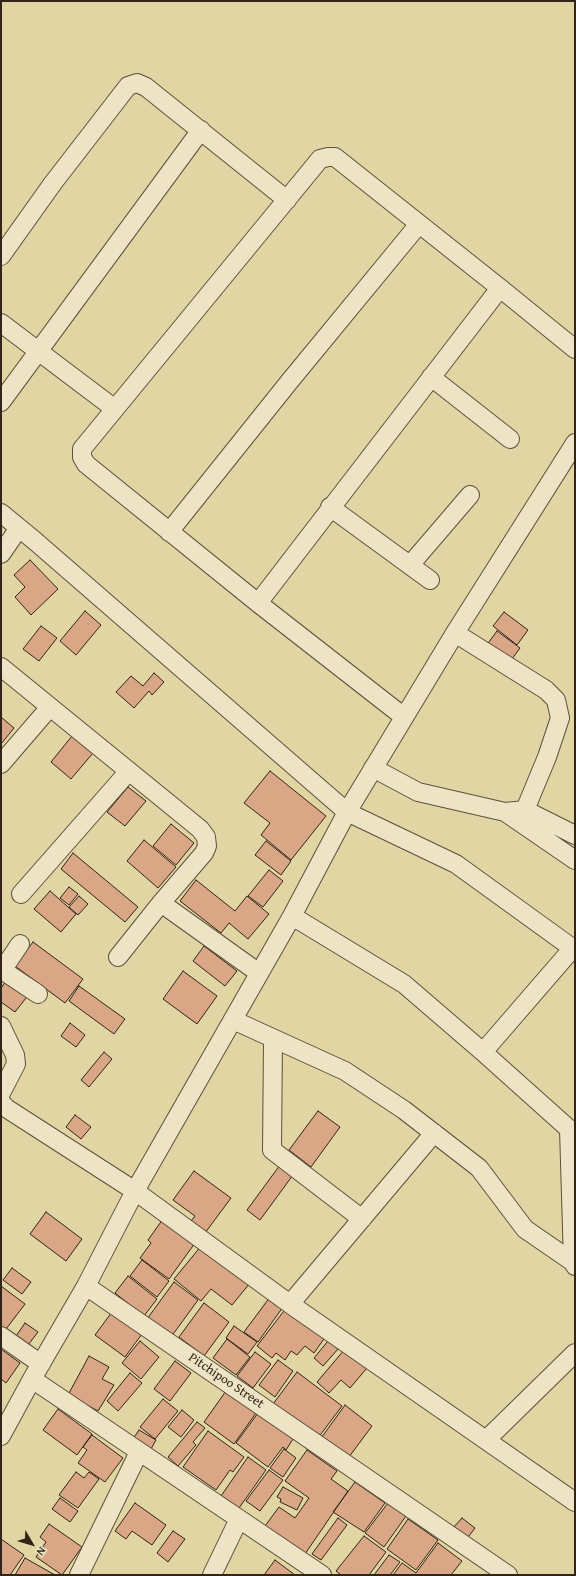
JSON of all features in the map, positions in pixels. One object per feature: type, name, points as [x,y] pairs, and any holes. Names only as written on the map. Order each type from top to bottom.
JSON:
[{"type":"street","points":[[1,256],[53,183],[128,86],[137,83],[146,87],[287,200]]},
{"type":"street","points":[[1,402],[201,130]]},
{"type":"street","points":[[404,717],[258,603],[86,464],[82,457],[82,448],[320,159],[328,157],[335,157],[575,349]]},
{"type":"street","points":[[169,532],[289,382],[420,224]]},
{"type":"street","points":[[258,603],[330,507],[500,288]]},
{"type":"street","points":[[1,323],[115,409]]},
{"type":"street","points":[[431,377],[510,439]]},
{"type":"street","points":[[1,1436],[36,1371],[86,1286],[135,1191],[292,916],[346,812],[455,633],[575,443]]},
{"type":"street","points":[[410,565],[470,495]]},
{"type":"street","points":[[330,507],[430,580]]},
{"type":"street","points":[[1,513],[346,812],[456,864],[574,949],[484,1052]]},
{"type":"street","points":[[1,554],[18,528]]},
{"type":"street","points":[[455,633],[546,690],[556,700],[560,718],[547,757],[525,810]]},
{"type":"street","points":[[1,667],[200,829],[206,836],[207,846],[204,853],[161,903],[118,957]]},
{"type":"street","points":[[1,764],[50,707]]},
{"type":"street","points":[[373,768],[418,792],[505,812],[525,810],[575,835]]},
{"type":"street","points":[[21,894],[129,771]]},
{"type":"street","points":[[505,812],[575,860]]},
{"type":"street","points":[[161,903],[259,973]]},
{"type":"street","points":[[292,916],[404,984],[484,1052],[569,1129],[572,1154],[574,1264]]},
{"type":"street","points":[[20,944],[2,971],[38,994]]},
{"type":"street","points":[[233,1020],[345,1071],[404,1110],[479,1168],[525,1229],[574,1264]]},
{"type":"street","points":[[1,1026],[15,1055],[16,1064],[1,1093]]},
{"type":"street","points":[[273,1039],[272,1150],[362,1219]]},
{"type":"street","points":[[4,1111],[135,1191],[290,1304],[575,1502]]},
{"type":"street","points":[[290,1304],[434,1132]]},
{"type":"street","name":"Pitchipoo Street","points":[[86,1286],[508,1575]]},
{"type":"street","points":[[1,1336],[36,1371],[139,1452],[322,1575]]},
{"type":"street","points":[[486,1440],[575,1353]]},
{"type":"street","points":[[79,1575],[139,1452]]},
{"type":"street","points":[[212,1575],[239,1519]]},
{"type":"building","points":[[30,560],[58,589],[31,615],[15,597],[25,587],[14,575]]},
{"type":"building","points":[[85,611],[101,625],[76,655],[60,641]]},
{"type":"building","points":[[504,612],[528,630],[517,645],[493,626]]},
{"type":"building","points":[[41,626],[57,638],[39,661],[23,649]]},
{"type":"building","points":[[497,631],[520,648],[509,663],[486,646]]},
{"type":"building","points":[[154,673],[164,682],[152,695],[149,691],[134,708],[116,692],[131,676],[143,686]]},
{"type":"building","points":[[1,717],[14,728],[1,744]]},
{"type":"building","points":[[72,736],[93,753],[71,779],[51,762]]},
{"type":"building","points":[[270,771],[326,816],[291,860],[261,835],[270,823],[244,803]]},
{"type":"building","points":[[128,787],[146,801],[125,826],[107,812]]},
{"type":"building","points":[[171,824],[194,843],[176,865],[153,846]]},
{"type":"building","points":[[144,840],[176,867],[158,888],[127,861]]},
{"type":"building","points":[[266,841],[291,861],[281,875],[255,855]]},
{"type":"building","points":[[73,853],[138,907],[125,922],[61,869]]},
{"type":"building","points":[[269,870],[283,881],[263,907],[248,896]]},
{"type":"building","points":[[196,880],[235,911],[247,896],[269,914],[248,939],[229,923],[221,933],[180,901]]},
{"type":"building","points":[[69,887],[78,894],[69,905],[60,898]]},
{"type":"building","points":[[50,891],[76,914],[61,932],[34,909]]},
{"type":"building","points":[[79,896],[88,904],[78,915],[69,907]]},
{"type":"building","points":[[33,942],[83,979],[65,1003],[15,966]]},
{"type":"building","points":[[204,946],[237,971],[225,986],[193,961]]},
{"type":"building","points":[[183,971],[217,996],[197,1024],[163,999]]},
{"type":"building","points":[[9,977],[30,993],[15,1012],[1,1002],[1,988]]},
{"type":"building","points":[[79,986],[125,1019],[114,1034],[69,1001]]},
{"type":"building","points":[[70,1023],[85,1035],[76,1047],[61,1036]]},
{"type":"building","points":[[104,1052],[112,1059],[89,1087],[81,1080]]},
{"type":"building","points":[[318,1111],[340,1127],[311,1167],[289,1150]]},
{"type":"building","points":[[75,1115],[91,1127],[81,1139],[66,1127]]},
{"type":"building","points":[[280,1165],[293,1175],[260,1220],[247,1210]]},
{"type":"building","points":[[194,1171],[231,1198],[205,1233],[190,1222],[195,1216],[173,1200]]},
{"type":"building","points":[[46,1212],[82,1239],[66,1261],[30,1234]]},
{"type":"building","points":[[163,1219],[195,1243],[169,1279],[140,1258],[151,1243],[148,1240]]},
{"type":"building","points":[[202,1245],[250,1283],[232,1305],[211,1289],[201,1301],[174,1279]]},
{"type":"building","points":[[142,1260],[169,1281],[157,1297],[130,1276]]},
{"type":"building","points":[[12,1268],[31,1282],[22,1294],[3,1280]]},
{"type":"building","points":[[128,1276],[157,1299],[144,1316],[115,1293]]},
{"type":"building","points":[[174,1282],[198,1300],[171,1337],[147,1319]]},
{"type":"building","points":[[1,1286],[25,1304],[3,1333],[1,1332]]},
{"type":"building","points":[[270,1297],[283,1307],[258,1342],[244,1332]]},
{"type":"building","points":[[204,1303],[229,1322],[204,1356],[179,1337]]},
{"type":"building","points":[[287,1307],[326,1336],[314,1353],[305,1346],[297,1355],[291,1351],[285,1360],[276,1353],[272,1358],[257,1346]]},
{"type":"building","points":[[112,1312],[142,1334],[125,1357],[95,1335]]},
{"type":"building","points":[[25,1323],[38,1332],[28,1345],[16,1336]]},
{"type":"building","points":[[234,1326],[257,1342],[248,1354],[226,1338]]},
{"type":"building","points":[[227,1339],[250,1357],[236,1375],[213,1358]]},
{"type":"building","points":[[140,1341],[159,1357],[141,1379],[122,1363]]},
{"type":"building","points":[[328,1341],[338,1349],[323,1366],[314,1358]]},
{"type":"building","points":[[1,1349],[20,1363],[6,1383],[1,1379]]},
{"type":"building","points":[[345,1349],[367,1368],[350,1388],[341,1380],[329,1393],[317,1382]]},
{"type":"building","points":[[255,1352],[271,1364],[253,1388],[237,1376]]},
{"type":"building","points":[[89,1356],[109,1367],[102,1379],[114,1385],[98,1411],[68,1395]]},
{"type":"building","points":[[278,1360],[293,1371],[275,1397],[259,1385]]},
{"type":"building","points":[[175,1361],[191,1373],[170,1401],[154,1389]]},
{"type":"building","points":[[297,1372],[342,1406],[318,1438],[273,1404]]},
{"type":"building","points":[[130,1373],[142,1383],[118,1411],[107,1401]]},
{"type":"building","points":[[226,1391],[256,1413],[234,1444],[204,1422]]},
{"type":"building","points":[[163,1399],[178,1411],[155,1439],[140,1427]]},
{"type":"building","points":[[345,1405],[372,1426],[346,1461],[319,1441]]},
{"type":"building","points":[[58,1409],[92,1434],[77,1455],[43,1430]]},
{"type":"building","points":[[182,1410],[194,1420],[181,1437],[168,1427]]},
{"type":"building","points":[[258,1413],[293,1439],[286,1450],[283,1447],[268,1467],[236,1443]]},
{"type":"building","points":[[197,1422],[205,1428],[193,1442],[196,1445],[178,1466],[168,1457]]},
{"type":"building","points":[[139,1430],[156,1440],[151,1449],[133,1439]]},
{"type":"building","points":[[208,1431],[244,1457],[233,1472],[230,1470],[216,1490],[183,1467]]},
{"type":"building","points":[[92,1435],[123,1458],[105,1482],[78,1463],[87,1450],[83,1447]]},
{"type":"building","points":[[284,1449],[296,1458],[283,1477],[270,1468]]},
{"type":"building","points":[[307,1450],[337,1471],[331,1479],[348,1491],[305,1554],[265,1526],[279,1507],[295,1518],[309,1498],[285,1481]]},
{"type":"building","points":[[248,1457],[266,1470],[239,1508],[221,1496]]},
{"type":"building","points":[[269,1470],[283,1480],[260,1511],[246,1501]]},
{"type":"building","points":[[76,1472],[84,1478],[89,1472],[99,1479],[78,1508],[59,1495]]},
{"type":"building","points":[[355,1482],[385,1503],[364,1532],[333,1512]]},
{"type":"building","points":[[283,1487],[303,1498],[297,1510],[280,1502],[281,1499],[277,1497]]},
{"type":"building","points":[[60,1498],[78,1511],[70,1522],[52,1509]]},
{"type":"building","points":[[135,1503],[166,1525],[152,1545],[132,1531],[126,1539],[115,1531]]},
{"type":"building","points":[[388,1503],[406,1516],[384,1547],[365,1533]]},
{"type":"building","points":[[338,1518],[347,1525],[321,1560],[312,1554]]},
{"type":"building","points":[[462,1518],[475,1528],[466,1540],[452,1529]]},
{"type":"building","points":[[408,1519],[438,1540],[416,1570],[387,1549]]},
{"type":"building","points":[[49,1524],[82,1547],[62,1575],[36,1557],[46,1542],[40,1537]]},
{"type":"building","points":[[173,1531],[185,1539],[168,1562],[157,1553]]},
{"type":"building","points":[[364,1536],[386,1552],[369,1575],[341,1575],[336,1571]]},
{"type":"building","points":[[1,1539],[24,1555],[10,1575],[1,1575]]},
{"type":"building","points":[[438,1543],[462,1561],[451,1575],[393,1575],[402,1563],[416,1573]]},
{"type":"building","points":[[389,1555],[400,1562],[390,1575],[374,1575]]},
{"type":"building","points":[[25,1558],[55,1575],[15,1575]]},
{"type":"building","points":[[275,1560],[295,1575],[264,1575]]}]
